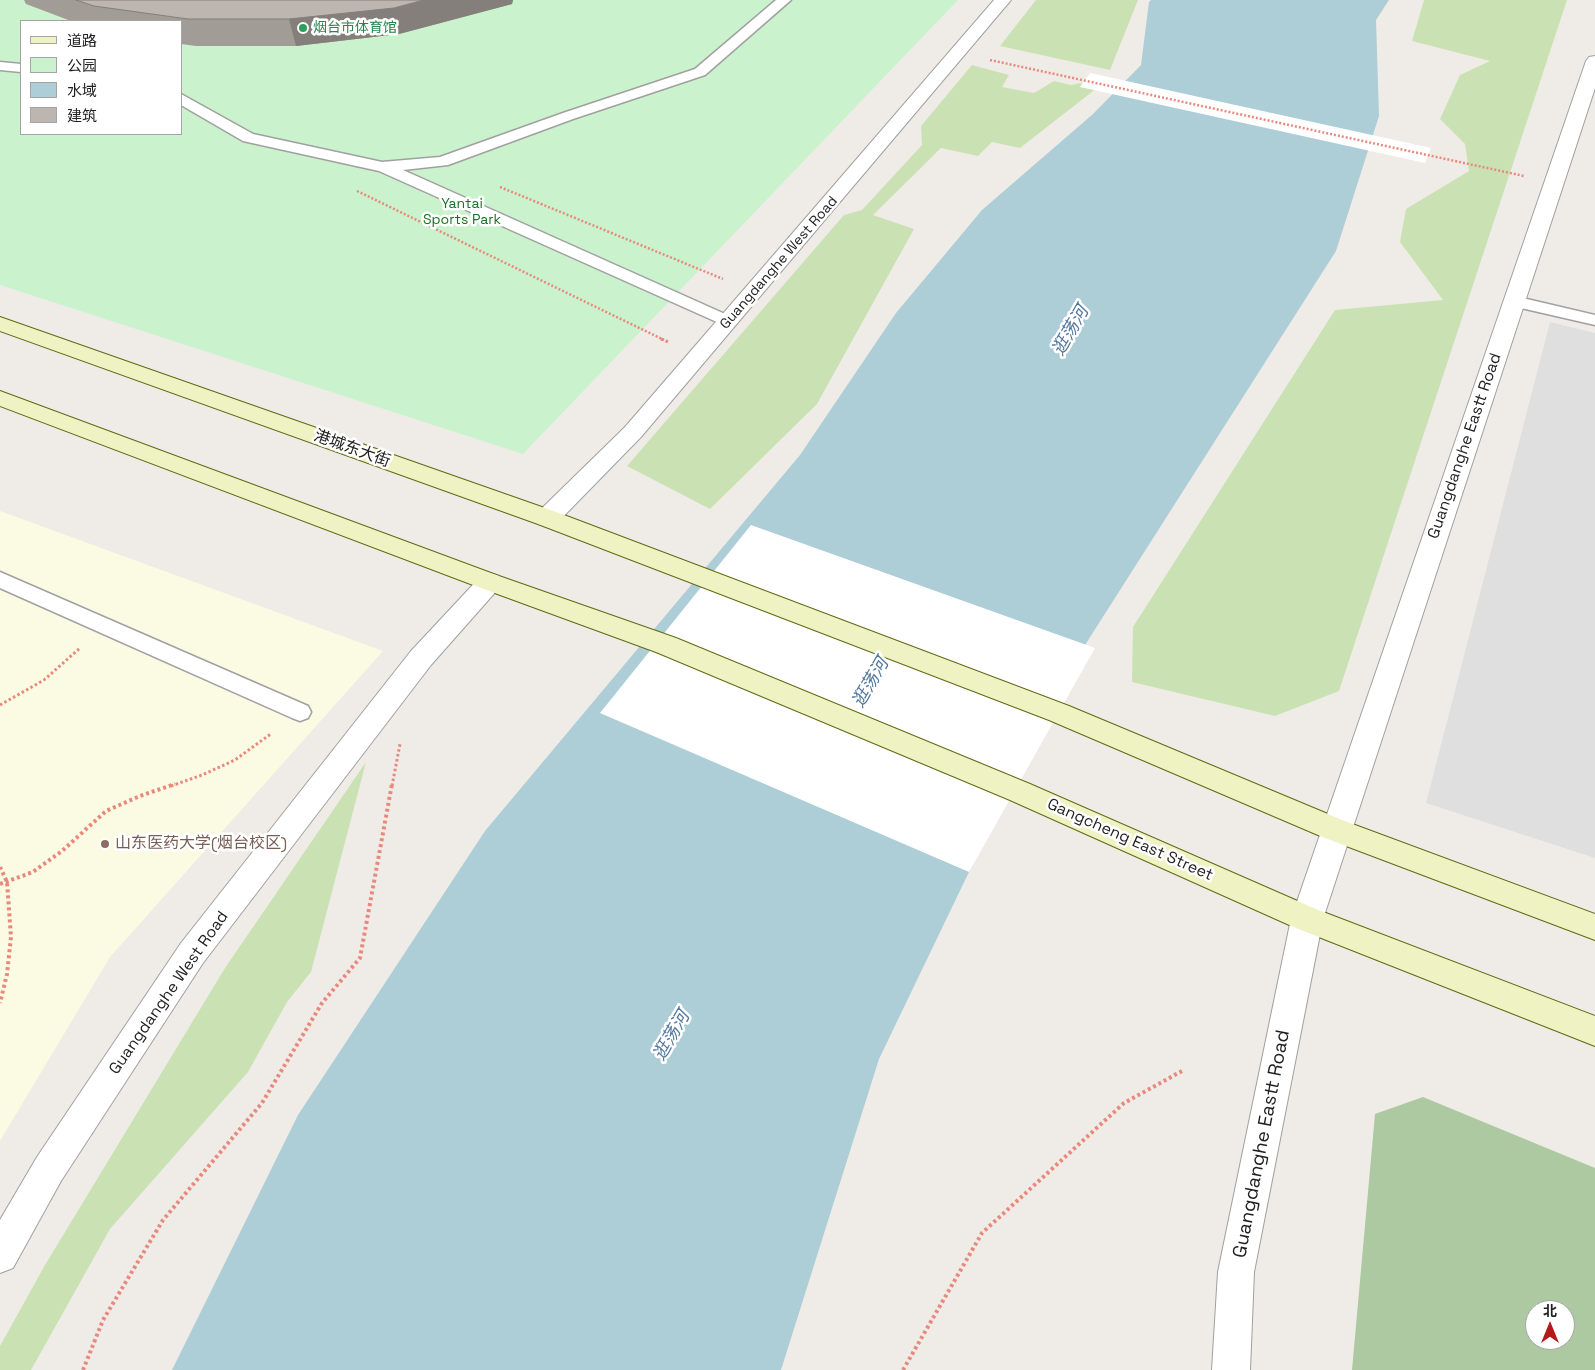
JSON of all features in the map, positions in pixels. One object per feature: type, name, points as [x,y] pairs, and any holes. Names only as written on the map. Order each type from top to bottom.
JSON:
[{"type":"main road","name":"港城东大街","points":[[0,324],[546,518],[702,577],[1059,713],[1336,830]]},
{"type":"main road","points":[[0,398],[490,582]]},
{"type":"main road","name":"Gangcheng East Street","points":[[490,582],[666,645],[1020,792],[1307,919],[1595,1031]]},
{"type":"main road","points":[[1336,830],[1595,926]]},
{"type":"street","name":"Guangdanghe West Road","points":[[546,518],[633,432],[1003,0]]},
{"type":"street","name":"Guangdanghe Eastt Road","points":[[1232,1370],[1236,1272],[1307,919],[1595,62]]},
{"type":"street","name":"Guangdanghe West Road","points":[[0,1256],[49,1169],[192,954],[421,658],[490,582]]},
{"type":"lane","points":[[382,167],[442,162],[568,116],[700,72],[784,0]]},
{"type":"lane","points":[[0,66],[20,68]]},
{"type":"lane","points":[[182,99],[248,138],[382,167],[728,322]]},
{"type":"lane","points":[[1514,301],[1595,320]]},
{"type":"lane","points":[[0,579],[300,712]]},
{"type":"path","points":[[958,53],[1554,183]]},
{"type":"path","points":[[496,185],[754,292]]},
{"type":"path","points":[[355,190],[698,357]]},
{"type":"path","points":[[0,705],[44,680],[104,625]]},
{"type":"path","points":[[0,884],[33,872],[62,852],[106,812],[140,796],[202,775],[235,760],[300,712]]},
{"type":"path","points":[[83,1370],[103,1320],[163,1220],[262,1103],[322,1003],[360,958],[402,734]]},
{"type":"path","points":[[0,867],[7,882],[11,937],[7,974],[0,1003]]},
{"type":"path","points":[[903,1370],[982,1233],[1124,1103],[1182,1071]]},
{"type":"shaded area","points":[[1550,322],[1595,333],[1595,858],[1426,803]]},
{"type":"shaded area","name":"山东医药大学(烟台校区)","points":[[0,511],[383,651],[110,957],[0,1141]]},
{"type":"green space","name":"Yantai Sports Park","points":[[0,0],[958,0],[523,454],[0,285]]},
{"type":"green space","points":[[1036,0],[1138,0],[1110,70],[1000,46]]},
{"type":"green space","points":[[1424,0],[1567,0],[1339,691],[1275,716],[1132,682],[1133,627],[1335,310],[1443,300],[1400,242],[1406,209],[1469,171],[1465,144],[1440,119],[1460,75],[1490,61],[1412,41]]},
{"type":"green space","points":[[972,65],[1009,75],[1002,87],[1034,93],[1054,81],[1071,85],[1080,83],[1097,88],[1020,148],[992,142],[978,156],[941,148],[873,215],[914,229],[817,404],[710,509],[627,466],[844,215],[862,210],[922,145],[921,126]]},
{"type":"green space","points":[[366,762],[311,972],[287,1002],[248,1072],[110,1229],[31,1370],[0,1370],[0,1346],[45,1265],[225,968]]},
{"type":"green space","points":[[1423,1097],[1595,1168],[1595,1370],[1352,1370],[1375,1114]]},
{"type":"water","name":"逛荡河","points":[[1151,0],[1389,0],[1376,20],[1379,116],[1336,251],[1057,689],[879,1059],[781,1370],[172,1370],[298,1115],[485,831],[800,455],[896,313],[982,210],[1093,114],[1141,65],[1149,2]]},
{"type":"pier","points":[[1090,73],[1431,148],[1425,163],[1080,87]]},
{"type":"pier","points":[[751,525],[1095,648],[969,872],[600,713]]},
{"type":"building","points":[[76,0],[424,0],[394,8],[289,19],[188,19],[94,6]]},
{"type":"place","name":"烟台市体育馆","points":[[303,28]]},
{"type":"place","name":"山东医药大学(烟台校区)","points":[[105,844]]}]
